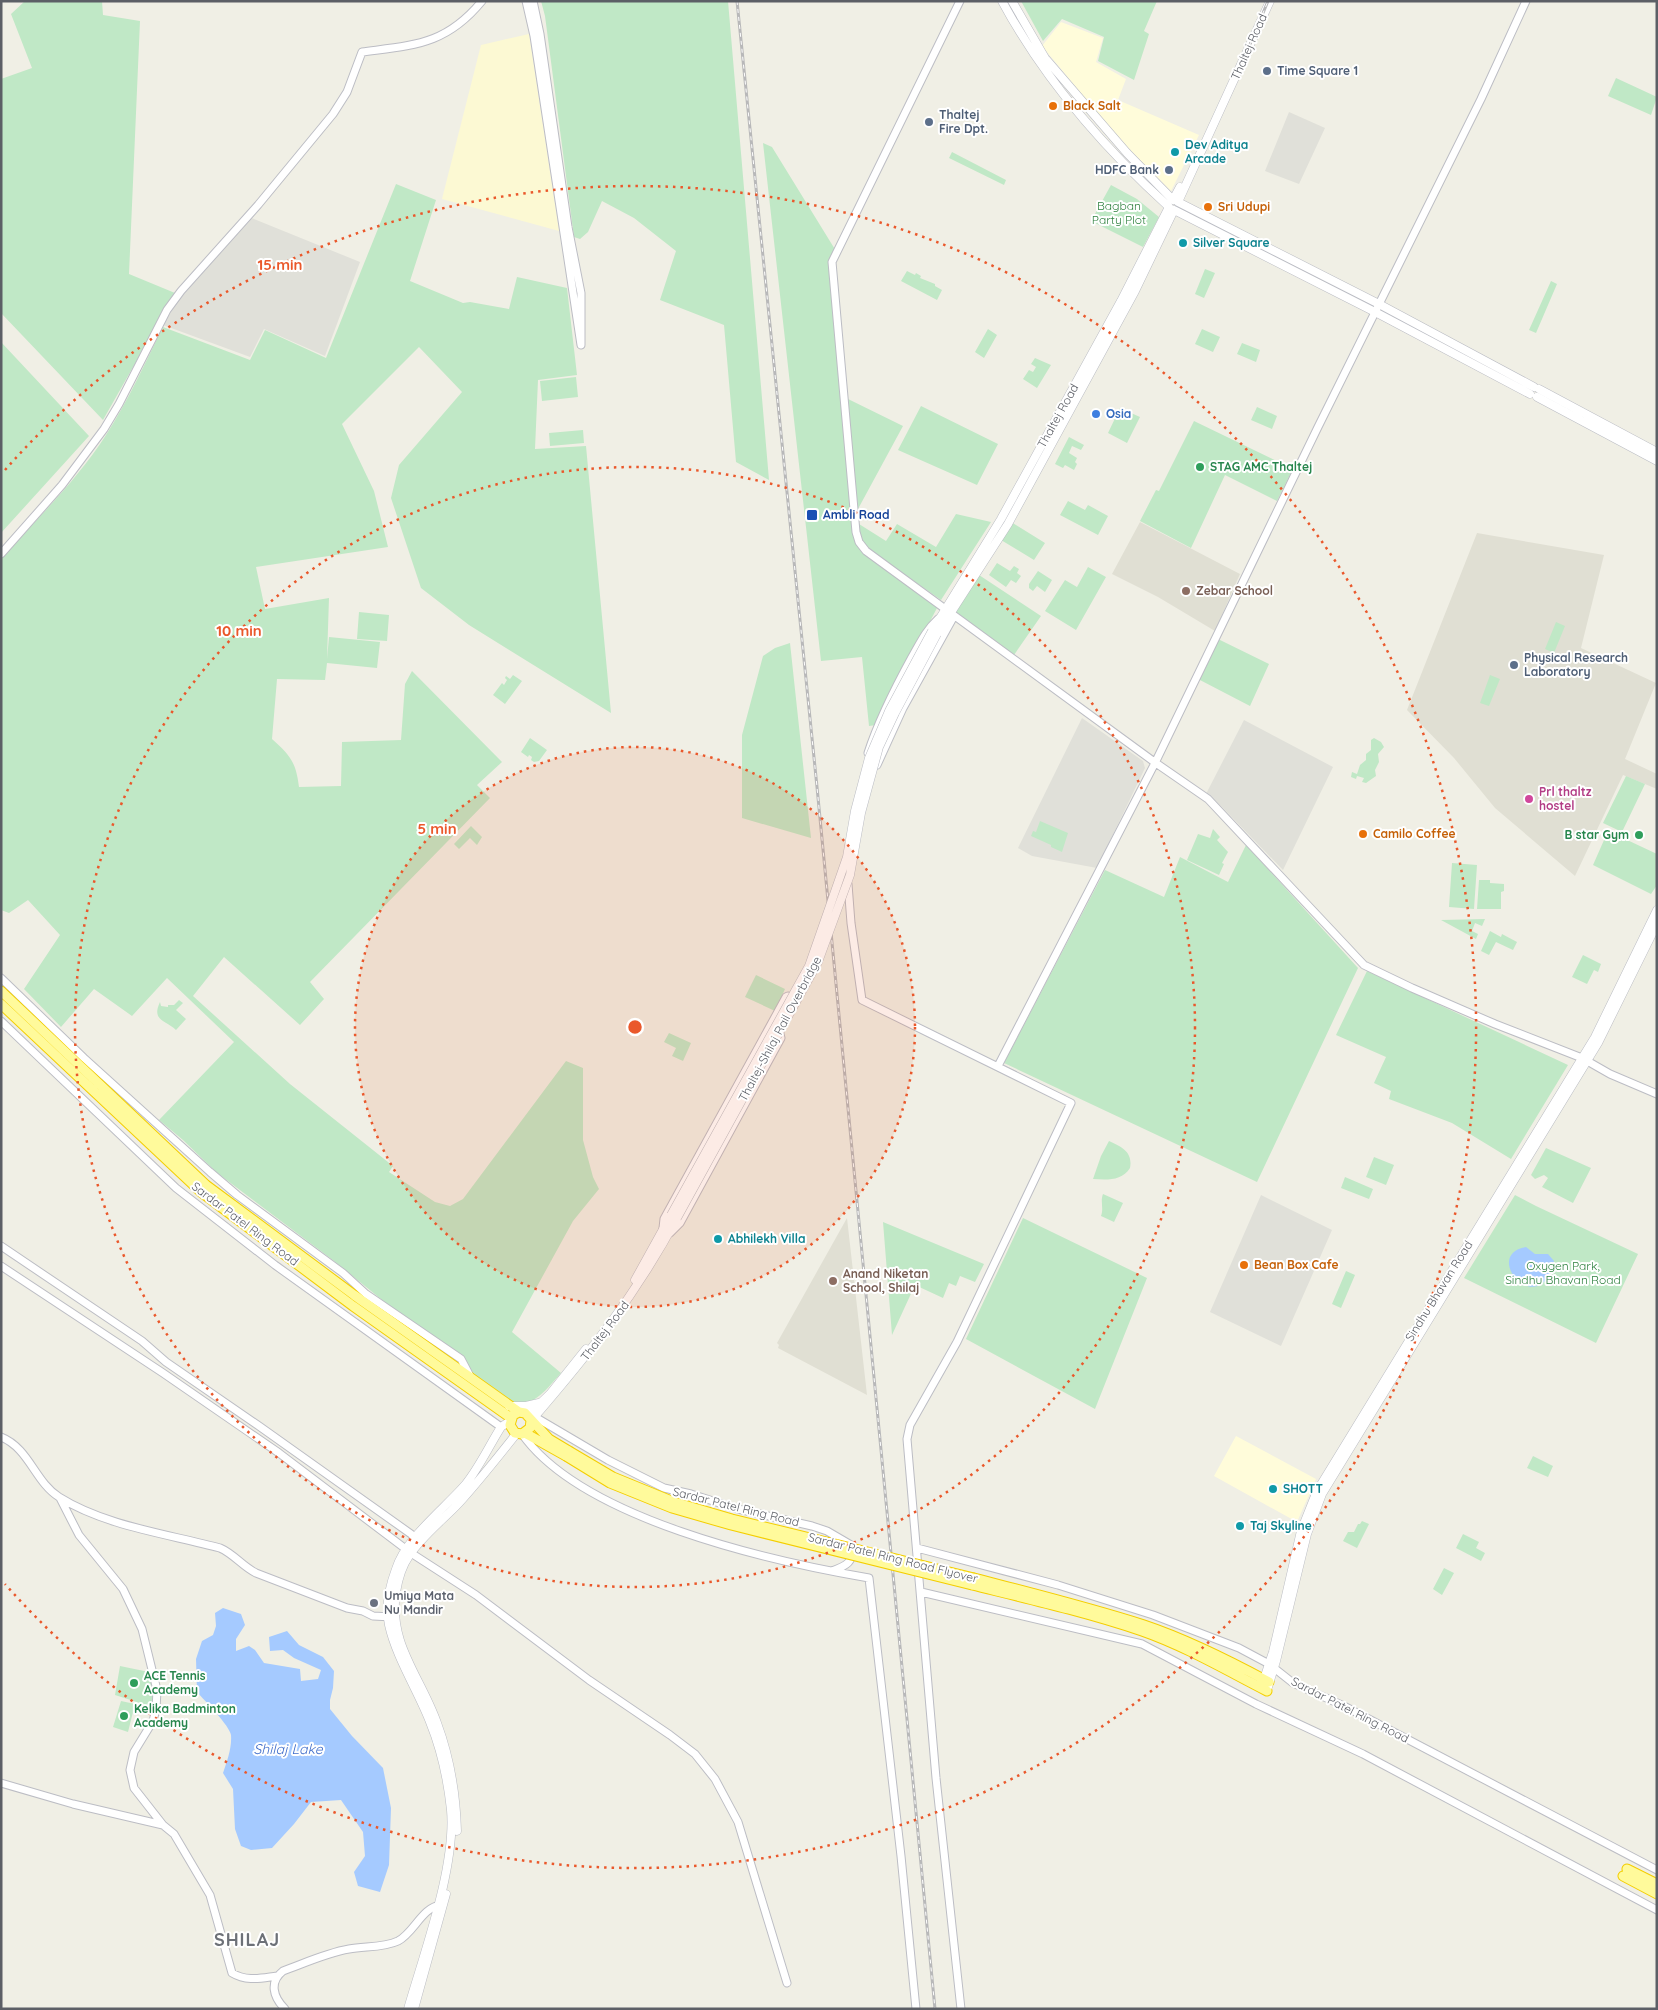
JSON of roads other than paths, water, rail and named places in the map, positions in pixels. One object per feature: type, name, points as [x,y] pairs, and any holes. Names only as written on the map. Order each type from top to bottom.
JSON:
[{"type":"highway","name":"Sardar Patel Ring Road","points":[[1,992],[206,1185],[472,1380],[528,1416]]},
{"type":"highway","name":"Sardar Patel Ring Road","points":[[1,1004],[201,1192],[510,1420]]},
{"type":"highway","points":[[528,1416],[530,1428],[522,1434],[511,1428],[510,1420],[528,1416]]},
{"type":"highway","name":"Sardar Patel Ring Road Flyover","points":[[528,1416],[549,1439],[567,1454]]},
{"type":"highway","name":"Sardar Patel Ring Road Flyover","points":[[522,1434],[613,1477],[682,1504],[732,1519],[1061,1601],[1145,1626],[1265,1685]]},
{"type":"highway","points":[[1657,1884],[1625,1873],[1657,1894]]},
{"type":"main road","points":[[1002,1],[1040,65],[1112,151],[1174,205],[1375,312],[1657,452]]},
{"type":"main road","points":[[1012,1],[1045,58],[1127,154],[1174,205],[1379,304],[1657,461]]},
{"type":"main road","name":"Thaltej Road","points":[[1214,118],[1264,1]]},
{"type":"main road","name":"Thaltej Road","points":[[941,621],[949,613],[1174,205],[1270,1]]},
{"type":"main road","name":"Thaltej-Shilaj Rail Overbridge","points":[[666,1232],[818,962],[850,875],[861,813],[879,747],[941,621]]},
{"type":"main road","name":"Sindhu Bhavan Road","points":[[1265,1685],[1272,1666],[1307,1534],[1322,1494],[1584,1060],[1657,910]]},
{"type":"main road","name":"Sindhu Bhavan Road","points":[[1584,1060],[1598,1043],[1657,924]]},
{"type":"main road","name":"Thaltej Road","points":[[528,1416],[556,1395],[616,1318],[666,1232]]},
{"type":"main road","points":[[528,1416],[550,1394],[612,1315],[666,1232]]},
{"type":"main road","points":[[510,1406],[526,1406],[540,1403]]},
{"type":"main road","points":[[414,2009],[440,1905],[452,1833],[449,1794],[431,1723],[408,1674],[389,1624],[391,1617],[388,1608],[395,1569],[466,1483],[501,1427],[510,1420]]},
{"type":"main road","points":[[418,1540],[460,1502],[522,1434]]},
{"type":"main road","points":[[408,2009],[440,1905]]},
{"type":"street","points":[[1,554],[62,485],[104,429],[119,404],[164,316],[181,291],[258,205],[334,114],[347,92],[362,52],[419,45],[447,33],[471,14],[482,1]]},
{"type":"street","points":[[526,1],[537,35]]},
{"type":"street","points":[[533,1],[537,35],[581,345],[581,293],[551,133]]},
{"type":"street","points":[[960,1],[832,262],[831,269],[856,532],[859,542],[866,551],[949,613],[1208,799],[1364,965],[1412,988],[1584,1060],[1610,1074],[1657,1094]]},
{"type":"street","points":[[998,1066],[1156,763],[1479,102],[1526,1]]},
{"type":"street","points":[[849,874],[852,870],[868,792],[886,743],[949,613]]},
{"type":"street","points":[[941,621],[928,628],[885,708],[862,769],[852,810],[844,863],[849,874],[848,888],[851,923],[862,1000],[1071,1102],[957,1342],[910,1425],[907,1438],[936,1778],[961,2009]]},
{"type":"street","name":"Sardar Patel Ring Road","points":[[1,978],[84,1058],[210,1172],[237,1195],[343,1274],[366,1294],[461,1359],[472,1380]]},
{"type":"street","points":[[791,996],[798,1003],[781,1036],[680,1224],[666,1232],[664,1219],[768,1031],[786,997],[791,996]]},
{"type":"street","name":"Sardar Patel Ring Road","points":[[1,1021],[176,1188],[282,1270],[501,1427]]},
{"type":"street","points":[[768,1031],[772,1030],[781,1036]]},
{"type":"street","points":[[1,1246],[142,1341],[166,1362],[418,1540]]},
{"type":"street","points":[[1,1266],[164,1373],[279,1452],[408,1551],[476,1595],[589,1680],[695,1754],[715,1779],[738,1822],[787,1983]]},
{"type":"street","name":"Sardar Patel Ring Road","points":[[528,1416],[664,1488],[691,1494],[738,1509],[812,1526],[846,1541],[851,1545],[853,1552],[851,1560],[846,1566],[830,1572]]},
{"type":"street","points":[[522,1434],[534,1450],[556,1469],[617,1505],[700,1538],[830,1572],[869,1578],[904,1882],[916,2009]]},
{"type":"street","points":[[1,1437],[18,1447],[43,1481],[60,1498],[79,1535],[123,1589],[142,1629],[157,1690],[153,1721],[134,1752],[130,1770],[134,1788],[163,1825],[174,1834],[210,1895],[232,1973],[250,1980],[277,1976],[283,1971],[334,1952],[398,1941],[410,1933],[425,1914],[440,1905]]},
{"type":"street","points":[[60,1498],[96,1515],[220,1548],[256,1573],[347,1608],[363,1611],[374,1616],[391,1617]]},
{"type":"street","name":"Sardar Patel Ring Road","points":[[917,1548],[1058,1585],[1152,1615],[1239,1648],[1272,1666],[1293,1683],[1344,1706],[1657,1870]]},
{"type":"street","points":[[921,1592],[1142,1644],[1256,1704],[1363,1754],[1657,1910]]},
{"type":"street","points":[[1,1783],[73,1804],[163,1825]]},
{"type":"street","points":[[277,1976],[274,1995],[285,2009]]},
{"type":"water","points":[[1526,1247],[1535,1254],[1548,1254],[1554,1261],[1547,1279],[1537,1286],[1527,1286],[1518,1280],[1511,1271],[1509,1261],[1513,1252]]},
{"type":"water","name":"Shilaj Lake","points":[[223,1608],[241,1614],[245,1625],[236,1639],[236,1651],[249,1646],[255,1650],[264,1663],[300,1669],[301,1681],[318,1679],[321,1670],[294,1658],[283,1650],[270,1651],[269,1637],[287,1631],[299,1645],[323,1657],[334,1671],[330,1709],[352,1736],[383,1768],[391,1808],[389,1865],[380,1892],[358,1886],[354,1872],[365,1856],[363,1832],[341,1800],[311,1802],[272,1848],[251,1850],[241,1846],[235,1829],[233,1789],[223,1773],[230,1750],[230,1731],[197,1692],[196,1659],[202,1641],[213,1635],[216,1626],[215,1613]]},
{"type":"railway","points":[[737,1],[817,787],[935,2009]]},
{"type":"railway","points":[[1241,66],[1268,1]]},
{"type":"place","name":"Time Square 1","points":[[1267,71]]},
{"type":"place","name":"Black Salt","points":[[1053,106]]},
{"type":"place","name":"Thaltej Fire Dpt.","points":[[929,122]]},
{"type":"place","name":"Dev Aditya Arcade","points":[[1175,152]]},
{"type":"place","name":"HDFC Bank","points":[[1169,170]]},
{"type":"place","name":"Sri Udupi","points":[[1208,207]]},
{"type":"place","name":"Silver Square","points":[[1183,243]]},
{"type":"place","name":"Osia","points":[[1096,414]]},
{"type":"place","name":"STAG AMC Thaltej","points":[[1200,467]]},
{"type":"place","name":"Ambli Road","points":[[812,515]]},
{"type":"place","name":"Zebar School","points":[[1186,591]]},
{"type":"place","name":"Physical Research Laboratory","points":[[1514,665]]},
{"type":"place","name":"Prl thaltz hostel","points":[[1529,799]]},
{"type":"place","name":"Camilo Coffee","points":[[1363,834]]},
{"type":"place","name":"B star Gym","points":[[1639,835]]},
{"type":"place","name":"Abhilekh Villa","points":[[718,1239]]},
{"type":"place","name":"Bean Box Cafe","points":[[1244,1265]]},
{"type":"place","name":"Anand Niketan School, Shilaj","points":[[833,1281]]},
{"type":"place","name":"SHOTT","points":[[1273,1489]]},
{"type":"place","name":"Taj Skyline","points":[[1240,1526]]},
{"type":"place","name":"Umiya Mata Nu Mandir","points":[[374,1603]]},
{"type":"place","name":"ACE Tennis Academy","points":[[134,1683]]},
{"type":"place","name":"Kelika Badminton Academy","points":[[124,1716]]},
{"type":"district","name":"SHILAJ","points":[[247,1940]]},
{"type":"park label","name":"Bagban Party Plot","points":[[1119,213]]},
{"type":"park label","name":"Oxygen Park, Sindhu Bhavan Road","points":[[1563,1273]]}]
